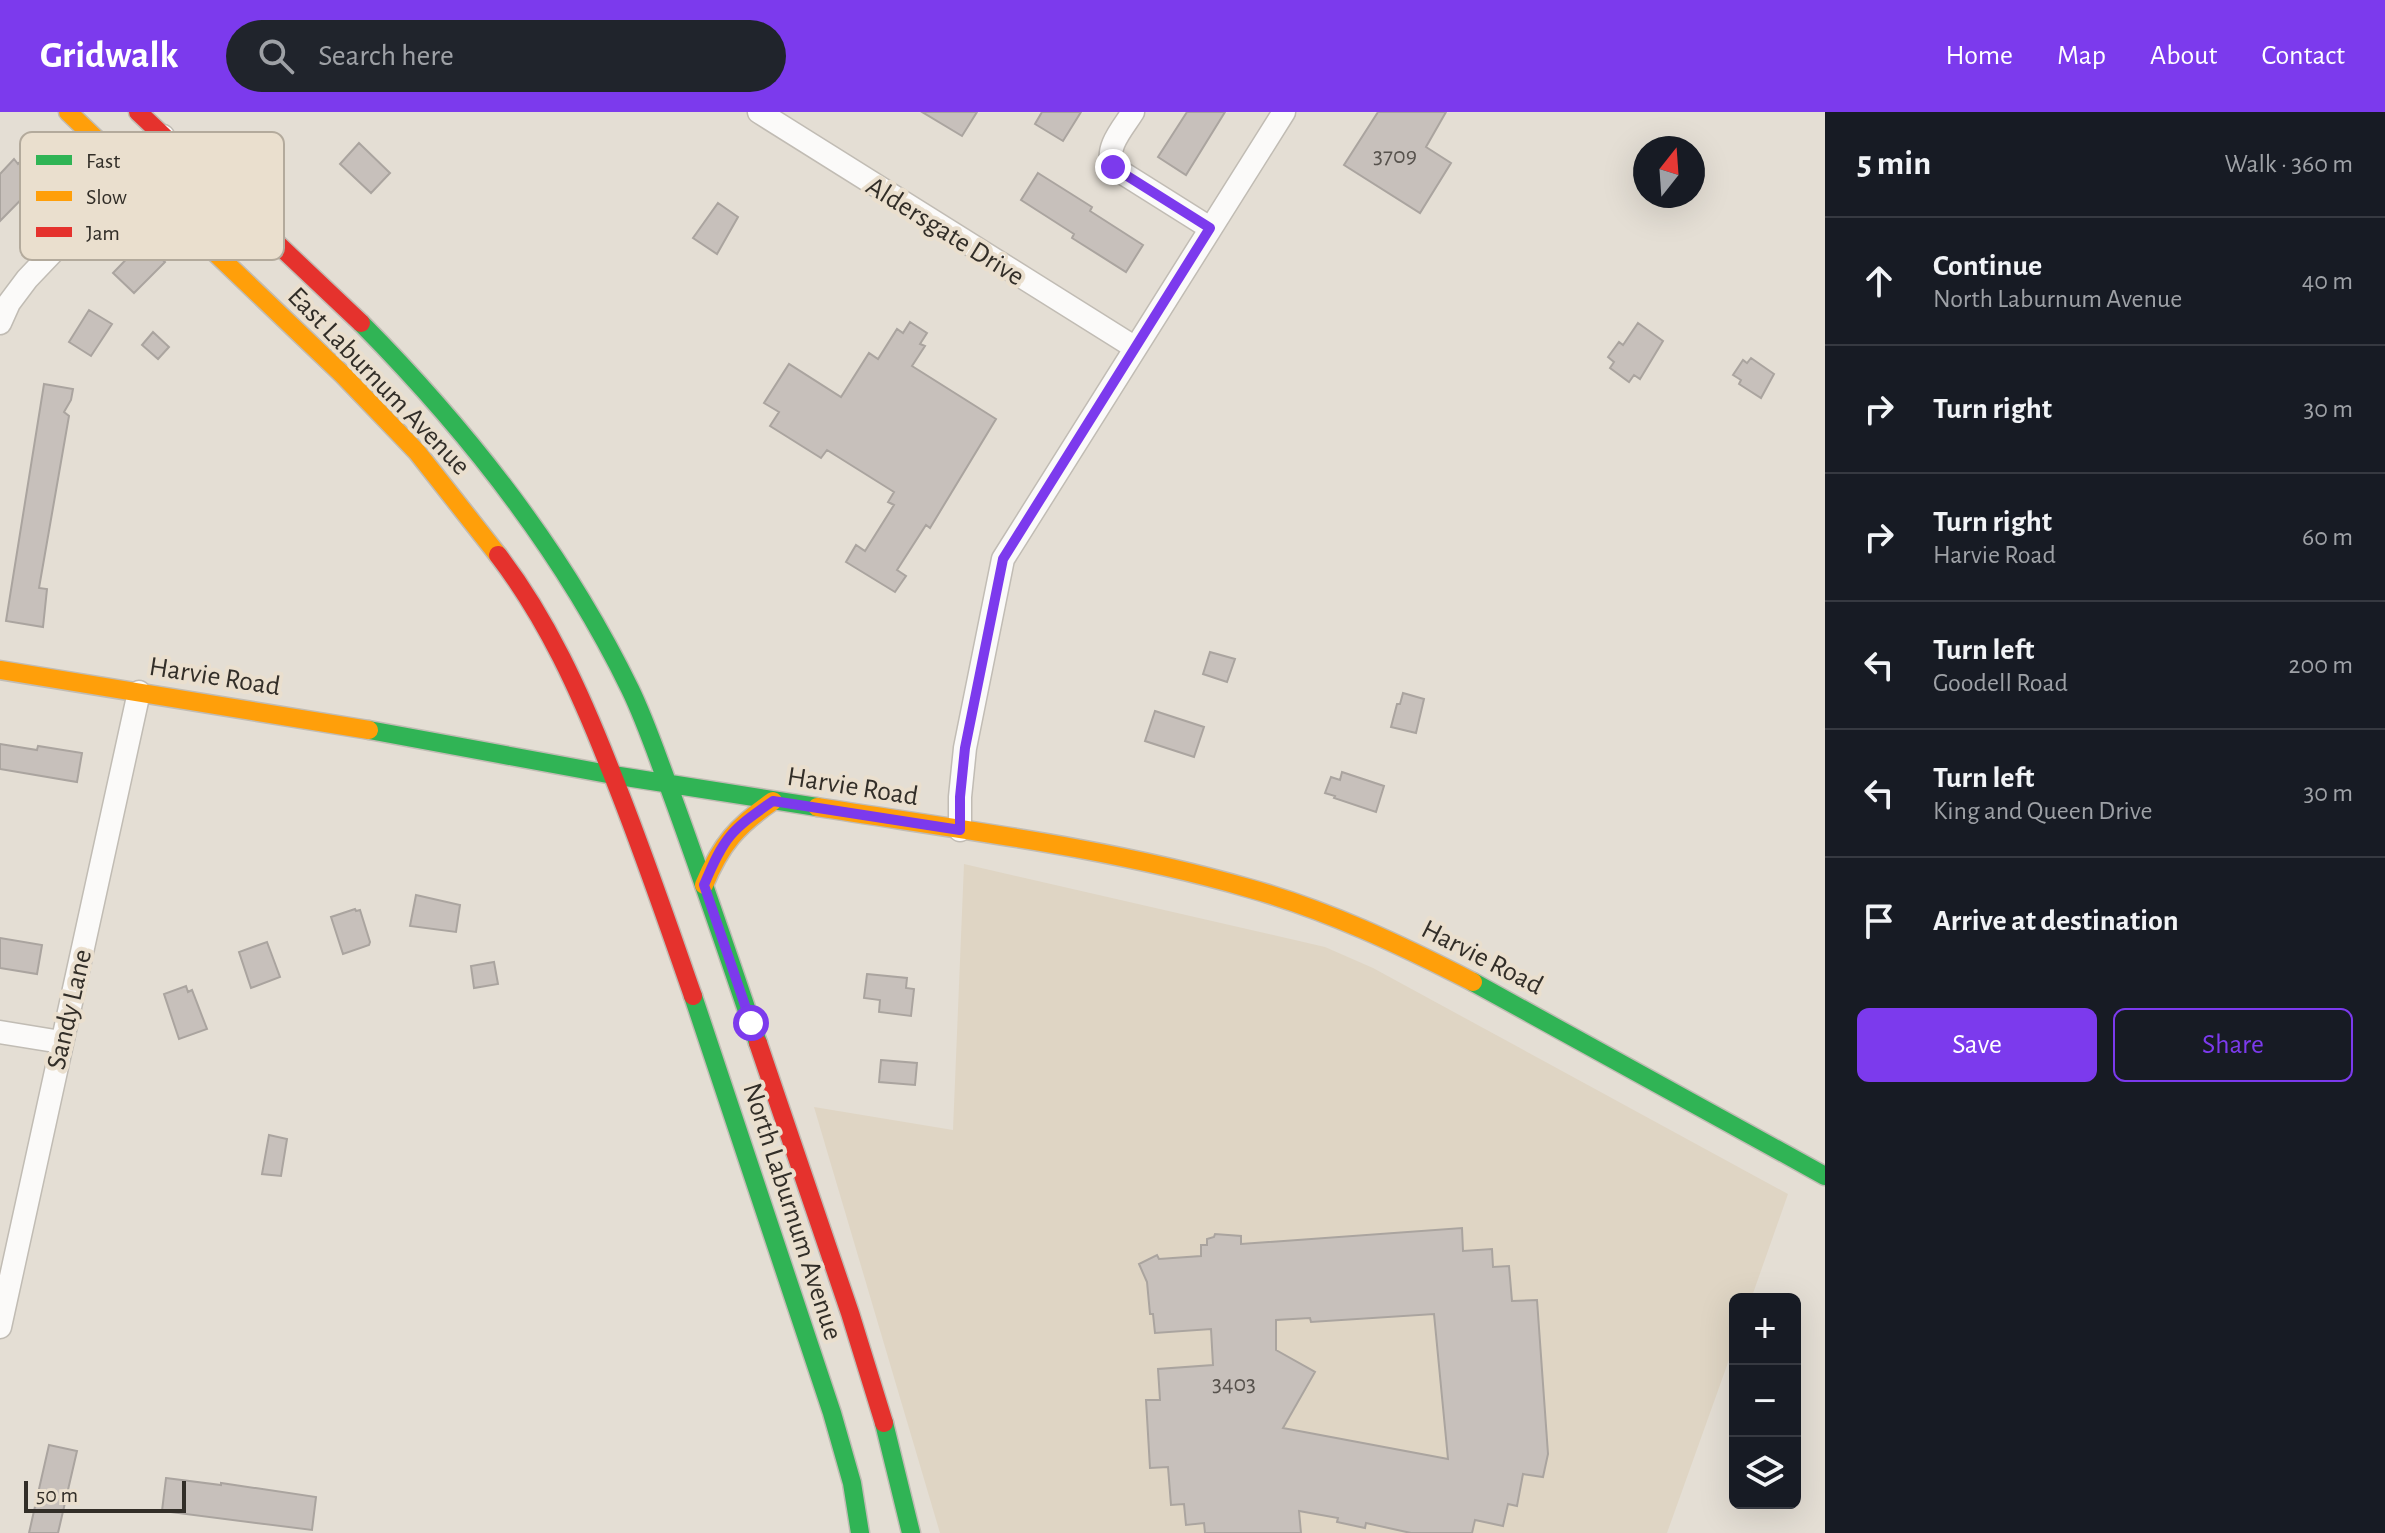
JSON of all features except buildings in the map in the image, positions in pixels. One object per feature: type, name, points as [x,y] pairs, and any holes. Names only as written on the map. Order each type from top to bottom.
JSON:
[{"type":"main road","name":"East Laburnum Avenue","points":[[68,112],[89,132]]},
{"type":"main road","name":"East Laburnum Avenue","points":[[138,112],[159,132]]},
{"type":"main road","name":"East Laburnum Avenue","points":[[284,251],[354,317],[443,411],[484,459],[562,567],[603,637],[644,721],[668,784]]},
{"type":"main road","name":"East Laburnum Avenue","points":[[223,260],[343,375],[417,452],[479,529],[519,583],[576,683],[613,775]]},
{"type":"main road","name":"Harvie Road","points":[[0,670],[1151,863],[1249,888],[1309,908],[1403,946],[1513,1002],[1825,1176]]},
{"type":"main road","name":"North Laburnum Avenue","points":[[613,775],[639,839],[694,999],[832,1413],[852,1483],[860,1533]]},
{"type":"main road","name":"North Laburnum Avenue","points":[[668,784],[846,1304],[902,1488],[911,1533]]},
{"type":"main road","points":[[704,885],[727,838],[737,826],[773,801]]},
{"type":"street","name":"Aldersgate Drive","points":[[759,112],[1134,347]]},
{"type":"street","points":[[1133,112],[1112,146],[1110,161],[1113,167],[1210,228]]},
{"type":"street","points":[[960,830],[965,748],[1003,559],[1284,112]]},
{"type":"street","points":[[0,323],[9,303],[45,260]]},
{"type":"street","name":"Sandy Lane","points":[[0,1327],[139,692]]},
{"type":"street","points":[[0,1032],[61,1042]]},
{"type":"shaded area","points":[[964,864],[1325,947],[1373,968],[1788,1194],[1753,1293],[1729,1293],[1729,1360],[1667,1533],[940,1533],[814,1107],[953,1130]]},
{"type":"traffic: fast","points":[[361,323],[439,406],[510,495],[544,541],[604,638],[651,739],[758,1043]]},
{"type":"traffic: fast","points":[[369,730],[613,775],[817,807]]},
{"type":"traffic: fast","points":[[1473,982],[1825,1176]]},
{"type":"traffic: fast","points":[[693,996],[832,1413],[852,1483],[860,1533]]},
{"type":"traffic: fast","points":[[884,1423],[911,1533]]},
{"type":"traffic: slow","points":[[68,112],[89,132]]},
{"type":"traffic: slow","points":[[223,260],[343,375],[417,452],[498,555]]},
{"type":"traffic: slow","points":[[0,670],[369,730]]},
{"type":"traffic: slow","points":[[704,885],[731,837],[773,801]]},
{"type":"traffic: slow","points":[[817,807],[1088,850],[1195,874],[1277,897],[1335,918],[1473,982]]},
{"type":"traffic: jam","points":[[138,112],[159,132]]},
{"type":"traffic: jam","points":[[284,250],[361,323]]},
{"type":"traffic: jam","points":[[498,555],[547,630],[586,711],[631,823],[693,996]]},
{"type":"traffic: jam","points":[[758,1043],[884,1423]]},
{"type":"route","points":[[751,1023],[704,885],[715,858],[737,826],[773,801],[960,830],[965,748],[1003,559],[1210,228],[1113,167]]}]
